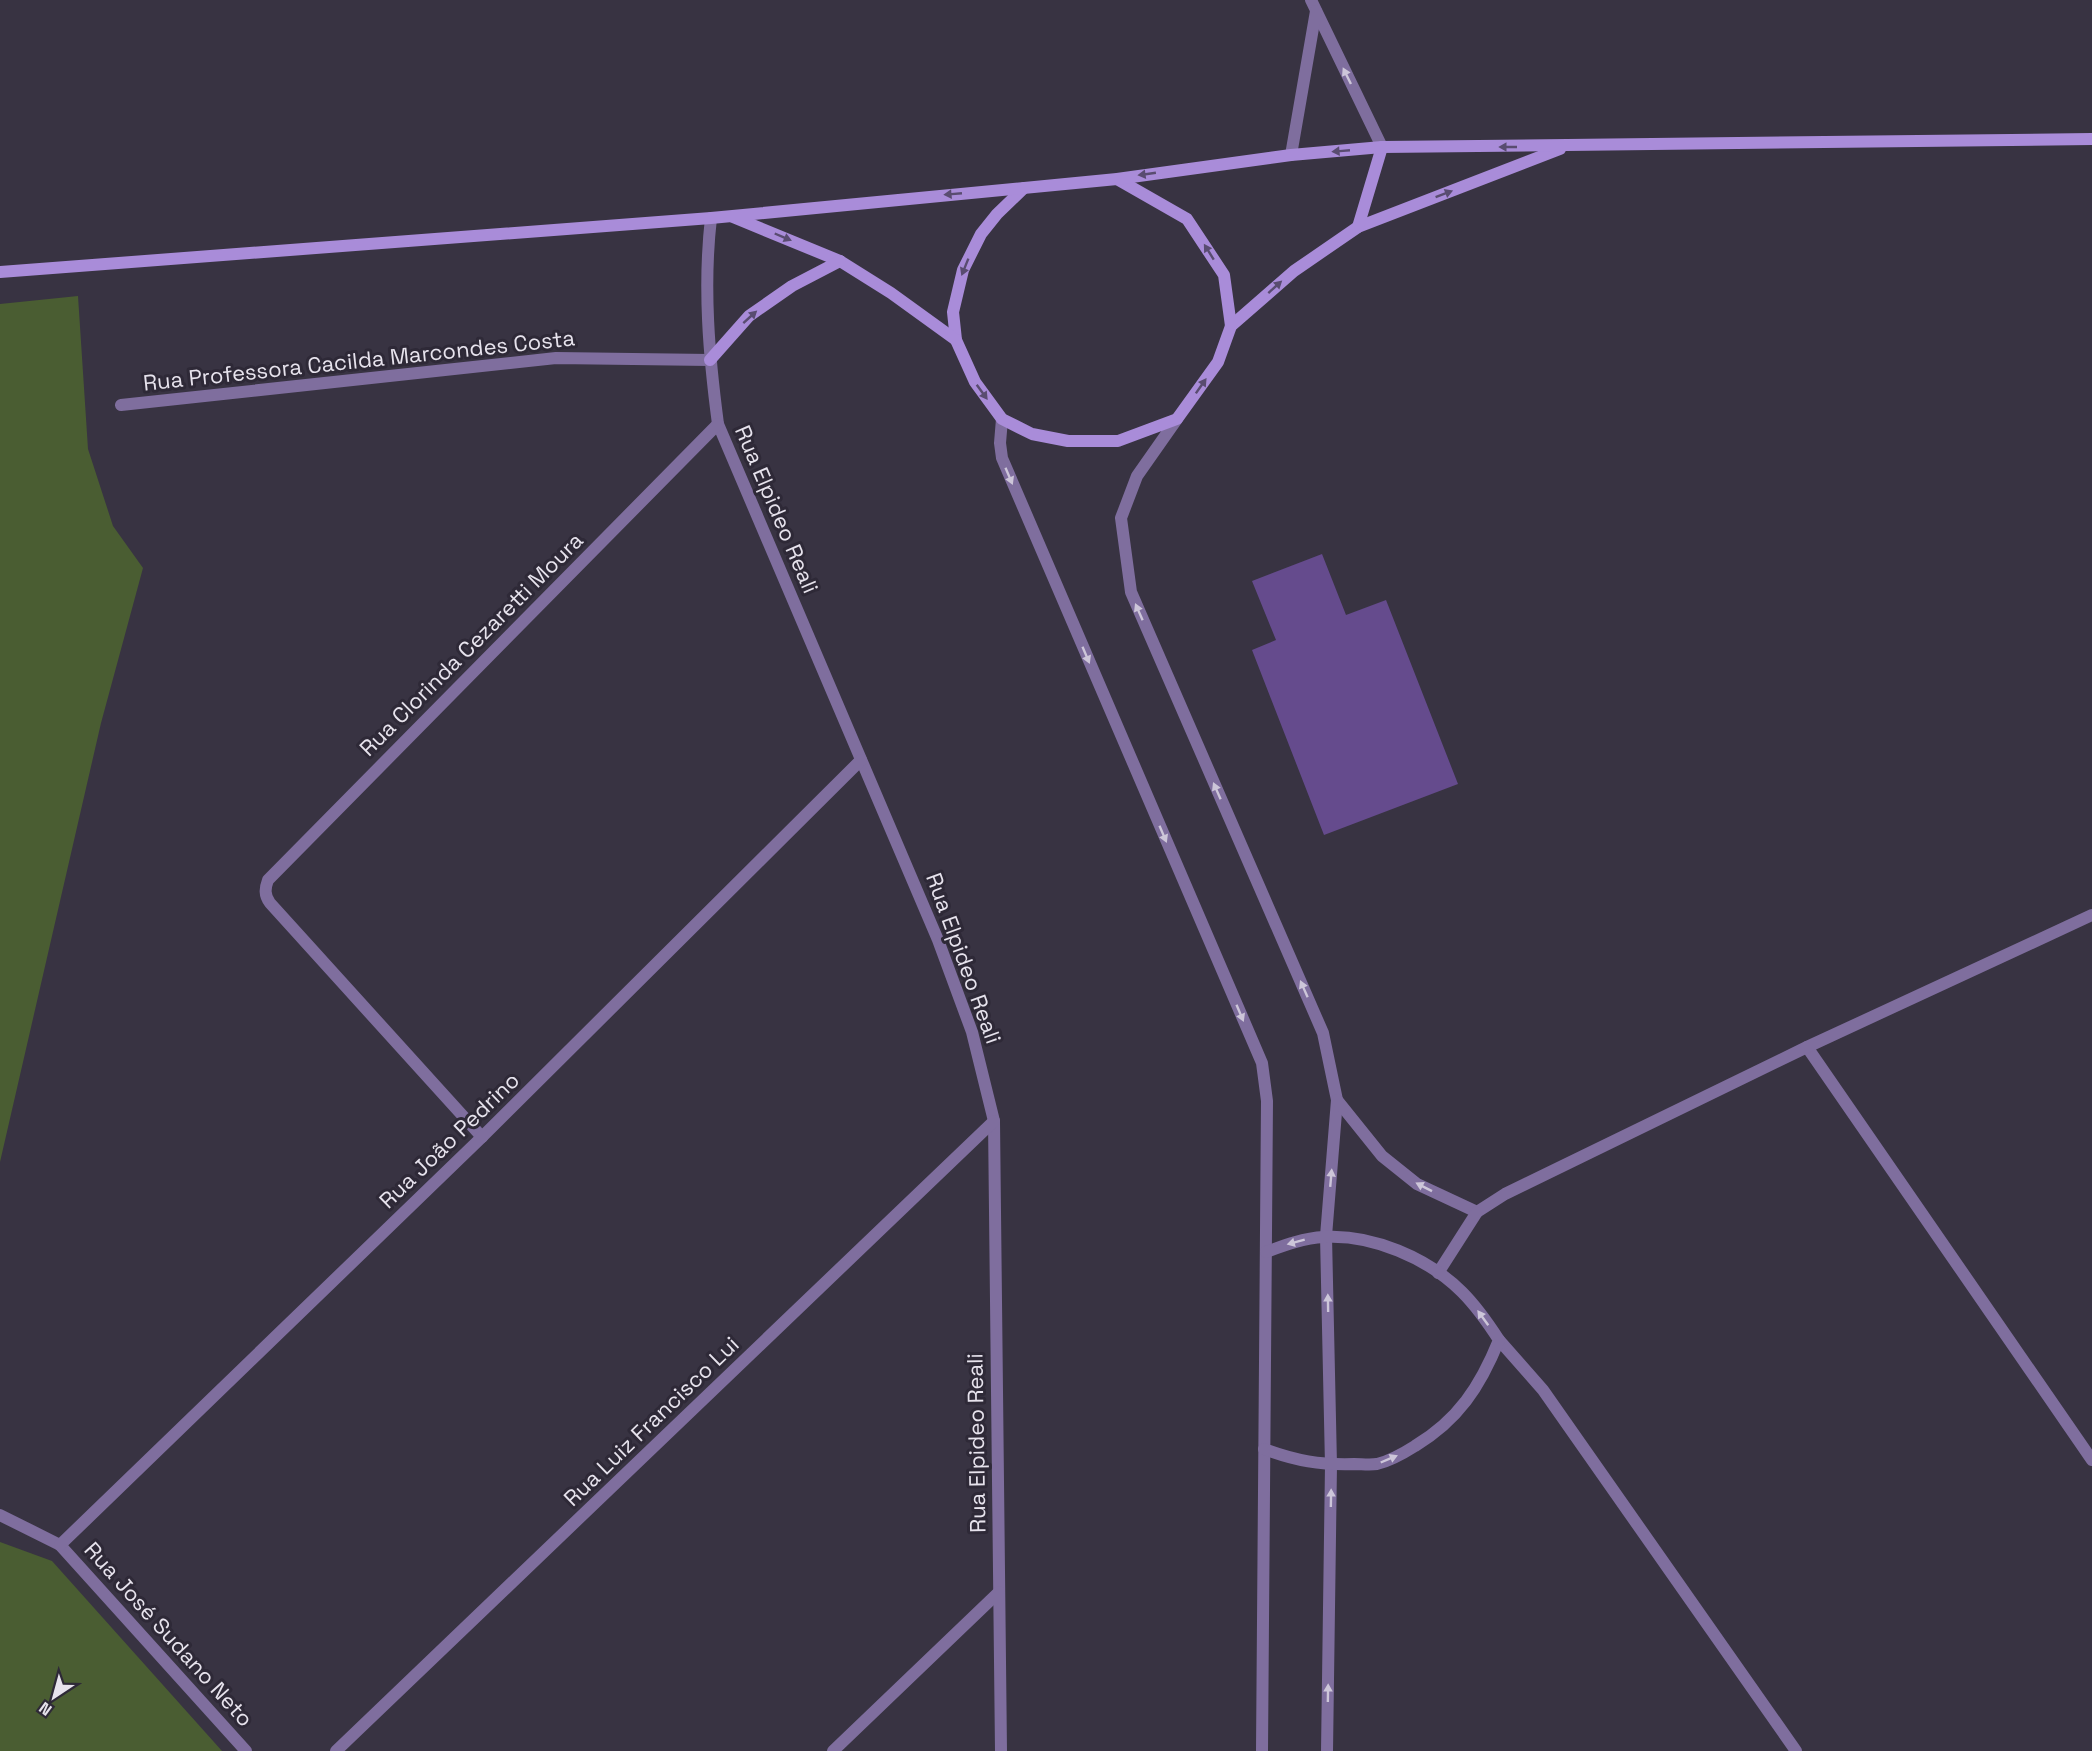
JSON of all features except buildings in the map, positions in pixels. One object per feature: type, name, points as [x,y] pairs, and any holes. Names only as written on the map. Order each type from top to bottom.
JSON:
[{"type":"main road","points":[[0,272],[711,218],[1024,188],[1291,155],[1382,147],[1567,147],[2092,139]]},
{"type":"main road","points":[[1358,227],[1382,147]]},
{"type":"main road","points":[[1231,326],[1294,271],[1358,227],[1567,147]]},
{"type":"main road","points":[[1024,188],[997,213],[981,234],[963,270],[953,312],[956,340],[975,382],[1002,419],[1032,434],[1068,441],[1118,441],[1178,419],[1218,362],[1231,326],[1224,276],[1187,219],[1117,178]]},
{"type":"main road","points":[[729,215],[840,261],[891,293],[956,340]]},
{"type":"main road","points":[[710,360],[749,316],[792,286],[840,261]]},
{"type":"street","points":[[1314,6],[1382,147]]},
{"type":"street","points":[[1291,155],[1314,6]]},
{"type":"street","name":"Rua Elpideo Reali","points":[[711,218],[707,255],[710,360],[718,424],[939,940],[972,1032],[994,1121],[1001,1751]]},
{"type":"street","name":"Rua Professora Cacilda Marcondes Costa","points":[[121,405],[556,358],[710,360]]},
{"type":"street","points":[[1002,419],[1000,443],[1002,458],[1262,1063],[1267,1101],[1262,1751]]},
{"type":"street","points":[[1178,419],[1137,476],[1121,518],[1131,592],[1323,1033],[1337,1100],[1326,1236],[1331,1465],[1327,1751]]},
{"type":"street","name":"Rua Clorinda Cezaretti Moura","points":[[482,1137],[266,897],[268,879],[718,424]]},
{"type":"street","name":"Rua João Pedrino","points":[[60,1545],[482,1137],[861,760]]},
{"type":"street","points":[[1438,1273],[1477,1212],[1505,1194],[1807,1047],[2092,915]]},
{"type":"street","points":[[1807,1047],[2092,1460]]},
{"type":"street","points":[[1337,1100],[1382,1156],[1417,1184],[1477,1212]]},
{"type":"street","name":"Rua Luiz Francisco Lui","points":[[336,1751],[994,1121]]},
{"type":"street","points":[[1266,1252],[1290,1243],[1326,1236],[1356,1239],[1385,1246],[1412,1257],[1438,1273],[1462,1292],[1499,1340],[1544,1390],[1796,1751]]},
{"type":"street","points":[[1264,1449],[1292,1459],[1331,1465],[1377,1464],[1404,1453],[1429,1438],[1451,1419],[1471,1396],[1487,1369],[1499,1340]]},
{"type":"street","points":[[0,1515],[60,1545]]},
{"type":"street","name":"Rua José Sudano Neto","points":[[60,1545],[246,1751]]},
{"type":"street","points":[[833,1751],[999,1592]]},
{"type":"green space","points":[[78,296],[88,449],[113,526],[143,568],[101,723],[0,1162],[0,304]]},
{"type":"green space","points":[[0,1542],[52,1561],[222,1751],[0,1751]]}]
